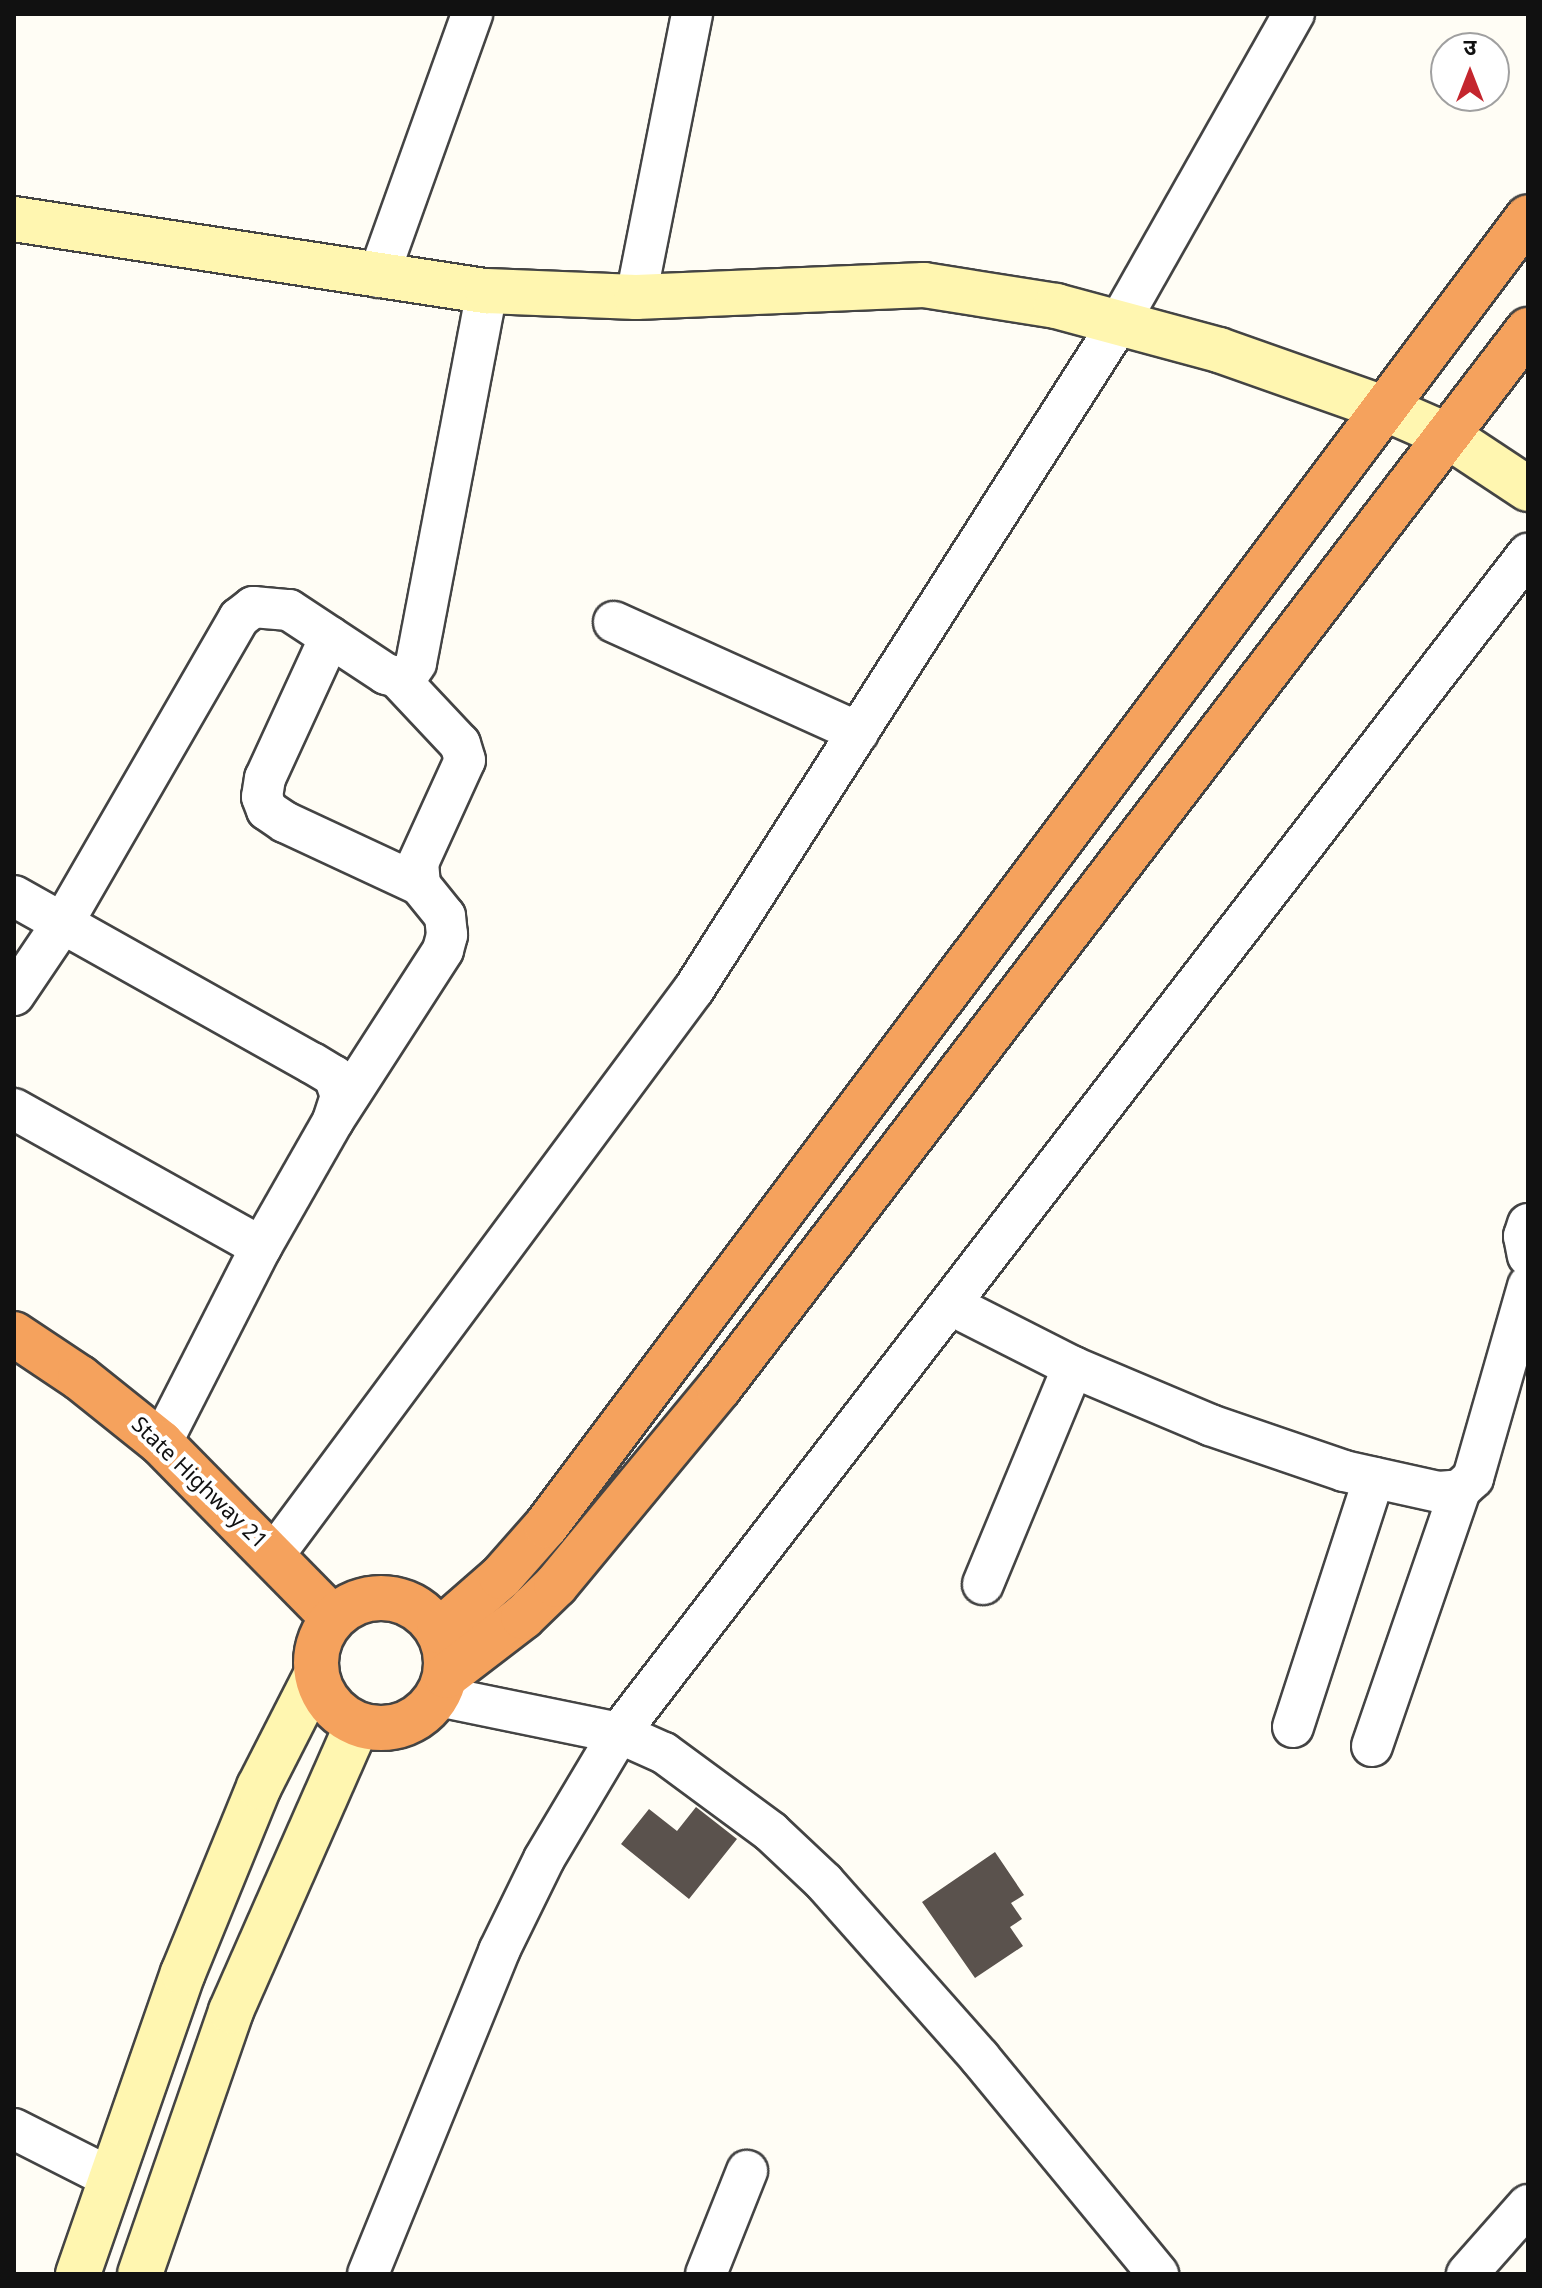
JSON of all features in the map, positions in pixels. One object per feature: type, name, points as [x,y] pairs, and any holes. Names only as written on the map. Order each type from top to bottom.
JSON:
[{"type":"highway","points":[[439,1631],[501,1577],[546,1526],[1528,217]]},
{"type":"highway","points":[[442,1686],[446,1653],[439,1631],[418,1609],[389,1598],[359,1601],[333,1618],[317,1644],[316,1675],[324,1696],[338,1713],[357,1725],[388,1729],[417,1718],[442,1686],[556,1585],[719,1388],[1528,330]]},
{"type":"highway","name":"State Highway 21","points":[[14,1334],[80,1378],[161,1443],[333,1618]]},
{"type":"main road","points":[[14,219],[378,277],[487,291],[636,297],[924,285],[1056,306],[1219,350],[1384,408],[1448,436],[1528,489]]},
{"type":"main road","points":[[78,2274],[109,2177],[183,1973],[253,1802],[316,1675]]},
{"type":"main road","points":[[140,2274],[231,2011],[357,1725]]},
{"type":"street","points":[[378,277],[472,14]]},
{"type":"street","points":[[636,297],[692,14]]},
{"type":"street","points":[[273,1556],[694,989],[1120,321],[1294,14]]},
{"type":"street","points":[[397,677],[409,674],[416,663],[487,291]]},
{"type":"street","points":[[368,2274],[499,1951],[544,1859],[619,1733],[1528,554]]},
{"type":"street","points":[[14,995],[64,921],[239,618],[253,607],[273,606],[289,610],[397,677],[460,744],[465,760],[418,863],[420,885]]},
{"type":"street","points":[[614,622],[858,732]]},
{"type":"street","points":[[161,1443],[261,1247],[333,1121],[443,950],[447,935],[445,916],[420,885],[285,822],[267,810],[262,797],[265,778],[330,637]]},
{"type":"street","points":[[14,896],[64,921],[334,1076],[341,1096],[333,1121]]},
{"type":"street","points":[[14,1109],[261,1247]]},
{"type":"street","points":[[1528,1224],[1524,1236],[1528,1256]]},
{"type":"street","points":[[1372,1746],[1460,1490],[1473,1478],[1528,1286]]},
{"type":"street","points":[[951,1305],[1073,1367],[1210,1425],[1374,1478],[1439,1492],[1460,1490]]},
{"type":"street","points":[[983,1584],[1073,1367]]},
{"type":"street","points":[[1293,1727],[1374,1478]]},
{"type":"street","points":[[442,1686],[619,1733],[664,1753],[771,1832],[824,1882],[980,2058],[1158,2274]]},
{"type":"street","points":[[14,2129],[109,2177]]},
{"type":"street","points":[[706,2274],[747,2171]]},
{"type":"street","points":[[1467,2274],[1528,2205]]},
{"type":"building","points":[[696,1807],[737,1839],[689,1899],[621,1844],[649,1809],[677,1831]]},
{"type":"building","points":[[995,1852],[1024,1895],[1011,1903],[1022,1919],[1010,1927],[1023,1946],[975,1978],[922,1902]]}]
